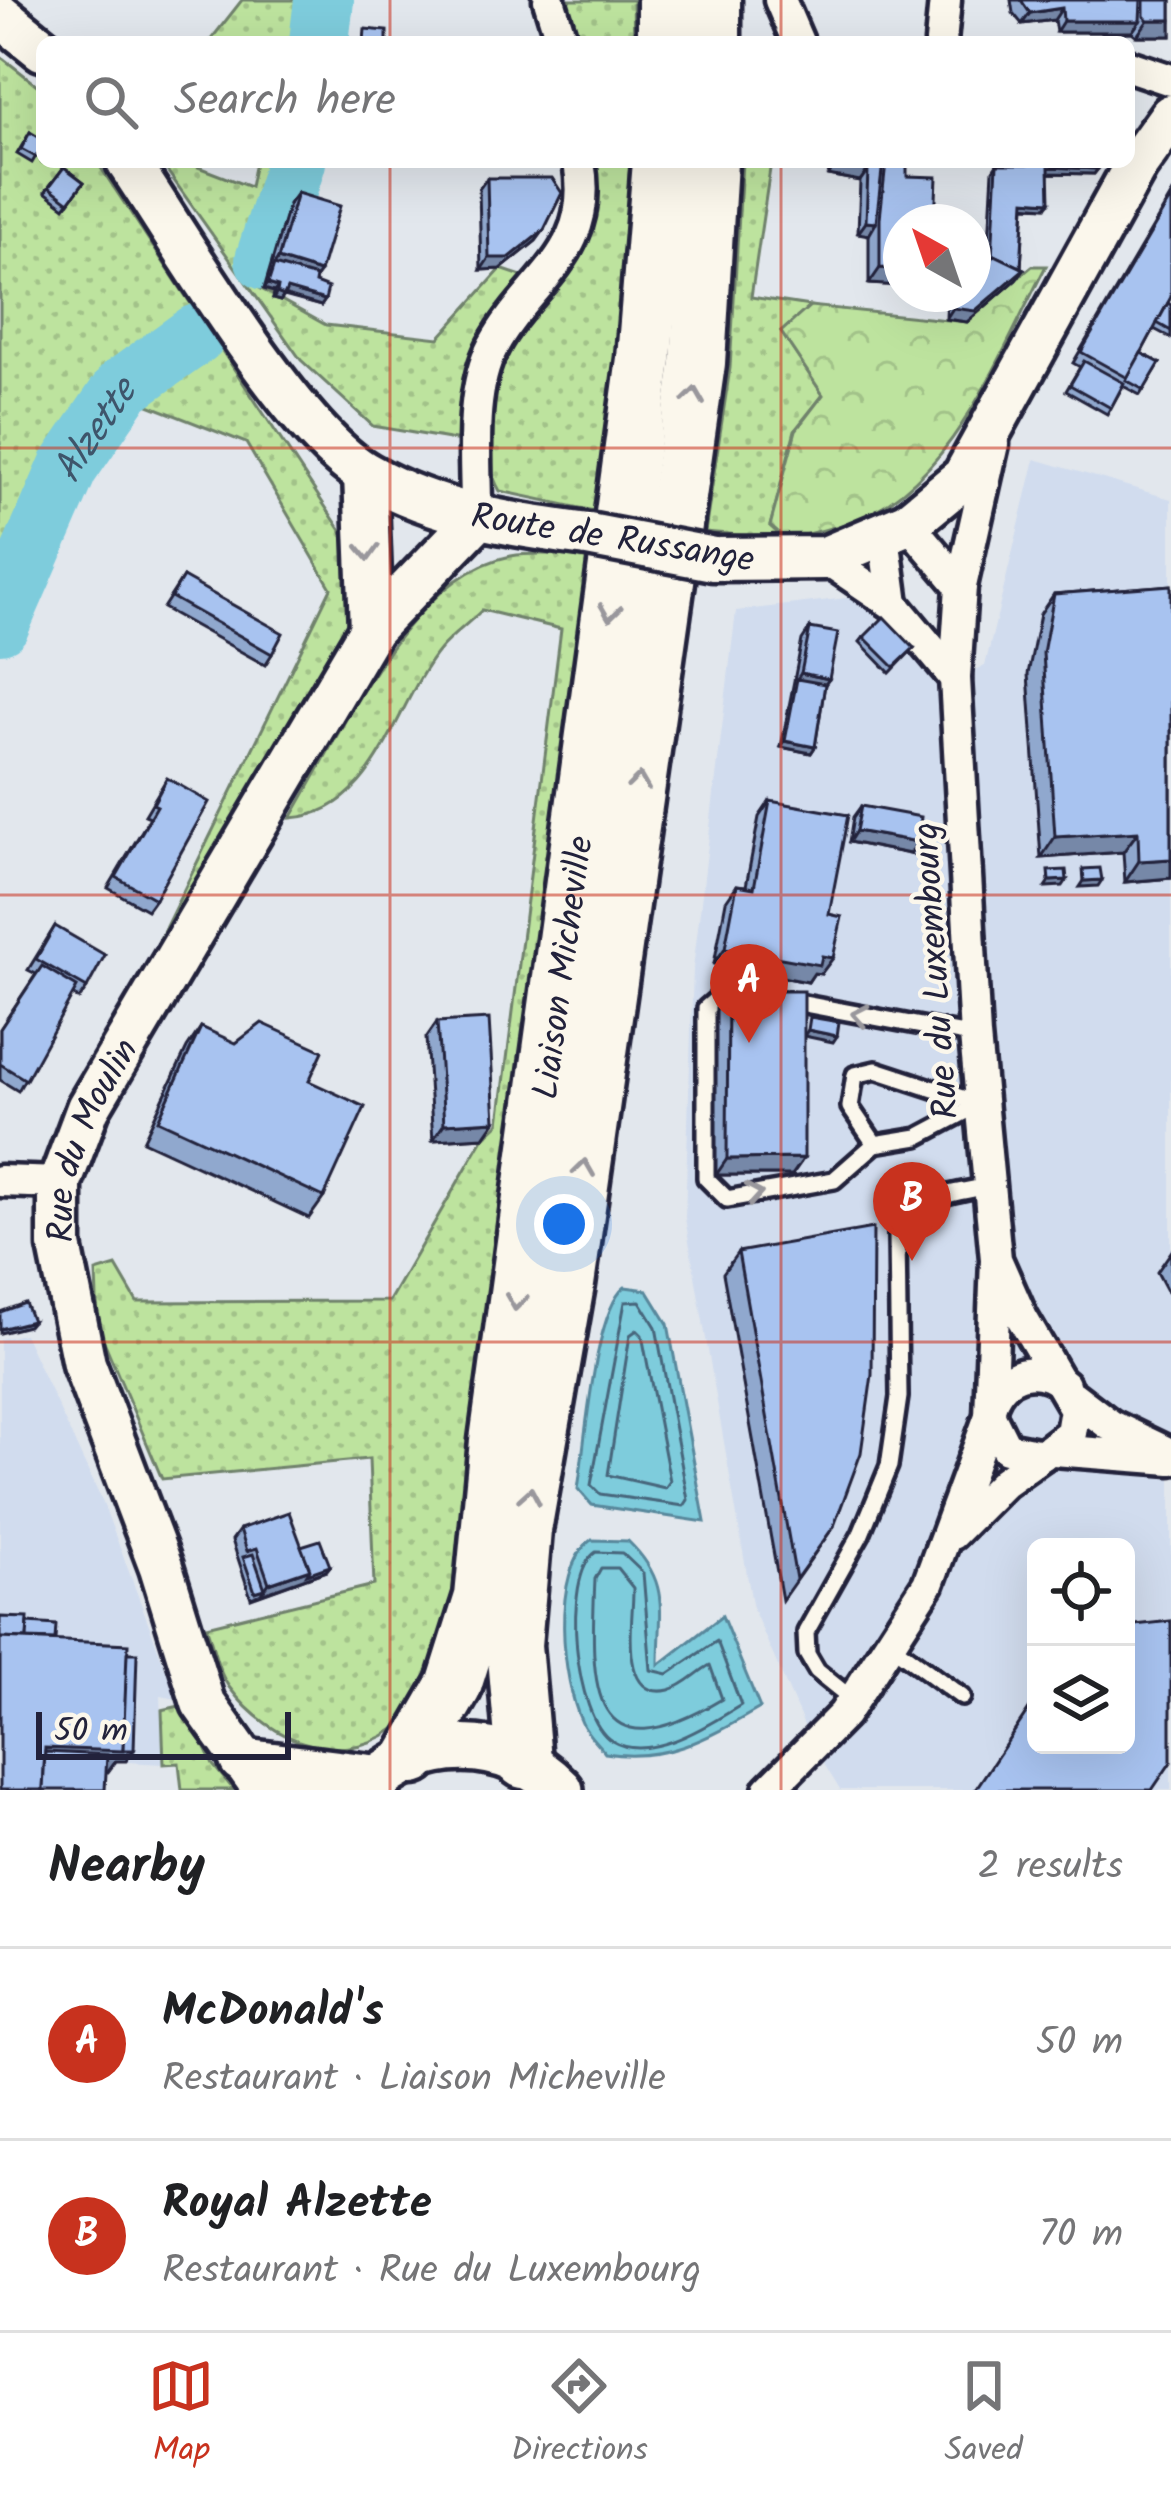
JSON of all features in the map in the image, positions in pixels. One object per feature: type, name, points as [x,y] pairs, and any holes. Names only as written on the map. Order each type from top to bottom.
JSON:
[{"type":"highway","points":[[665,0],[665,36]]},
{"type":"highway","points":[[713,0],[713,36]]},
{"type":"highway","name":"Liaison Micheville","points":[[386,1775],[454,1686],[482,1598],[497,1441],[644,359],[660,168]]},
{"type":"highway","name":"Liaison Micheville","points":[[542,1776],[514,1645],[524,1530],[567,1284],[698,363],[710,168]]},
{"type":"main road","points":[[386,1775],[449,1748],[487,1749],[542,1776]]},
{"type":"street","points":[[549,0],[560,36]]},
{"type":"street","points":[[780,0],[795,36]]},
{"type":"street","points":[[941,36],[945,0]]},
{"type":"street","points":[[0,15],[36,44]]},
{"type":"street","points":[[1135,68],[1171,80]]},
{"type":"street","name":"Route de Russange","points":[[1135,167],[1171,116]]},
{"type":"street","name":"Route de Russange","points":[[132,168],[268,368],[318,432],[365,474],[476,520],[714,559],[825,558],[896,530],[964,477],[998,423],[1134,168]]},
{"type":"street","points":[[476,520],[479,384],[493,346],[562,261],[579,216],[579,168]]},
{"type":"street","name":"Rue du Luxembourg","points":[[996,1259],[975,1036],[955,678],[961,586],[998,423]]},
{"type":"street","points":[[365,474],[371,629]]},
{"type":"street","name":"Rue du Moulin","points":[[386,1775],[253,1775],[202,1703],[161,1567],[84,1364],[60,1246],[60,1184],[88,1108],[371,629],[476,520]]},
{"type":"street","points":[[896,530],[961,586]]},
{"type":"street","points":[[893,604],[896,530]]},
{"type":"street","points":[[825,558],[893,604],[955,678]]},
{"type":"street","points":[[0,1181],[60,1184]]},
{"type":"street","points":[[943,1543],[1004,1482],[1048,1453],[1075,1421],[1068,1390],[1022,1318],[996,1259]]},
{"type":"street","points":[[996,1259],[991,1410],[1006,1448],[1171,1457]]},
{"type":"street","points":[[748,1790],[775,1785],[853,1700],[928,1584],[1003,1383],[1027,1371],[1053,1376],[1110,1425],[1171,1457]]},
{"type":"lane","points":[[975,1036],[727,990],[706,1008],[706,1178],[727,1199],[834,1180],[875,1144],[918,1137],[980,1104]]},
{"type":"lane","points":[[875,1144],[850,1107],[854,1076],[876,1070],[980,1104]]},
{"type":"lane","points":[[853,1700],[817,1671],[807,1654],[806,1632],[861,1534],[890,1466],[899,1397],[897,1233],[907,1213],[928,1199],[989,1186]]},
{"type":"lane","points":[[890,1644],[962,1697]]},
{"type":"shaded area","points":[[1035,459],[1171,499],[1171,1790],[840,1790],[813,1746],[753,1609],[685,1218],[693,969],[736,611],[864,596],[880,623],[909,653],[956,678],[985,666]]},
{"type":"shaded area","points":[[24,1334],[103,1503],[177,1699],[161,1696],[164,1764],[109,1761],[31,1769],[0,1790],[0,1339]]},
{"type":"green space","points":[[242,0],[330,0],[323,36],[214,36]]},
{"type":"green space","points":[[567,0],[633,0],[634,36],[577,36]]},
{"type":"green space","points":[[0,56],[36,84],[36,168],[101,168],[354,550],[360,600],[343,647],[82,1086],[76,1082],[155,949],[331,588],[246,443],[126,396],[74,477],[0,644]]},
{"type":"green space","points":[[165,168],[201,168],[250,187],[254,168],[294,168],[256,286],[326,325],[439,338],[501,269],[533,280],[461,441],[373,426],[301,360]]},
{"type":"green space","points":[[594,168],[630,168],[617,355],[594,511],[500,491],[490,453],[494,392],[503,356],[517,330],[580,252],[596,199]]},
{"type":"green space","points":[[742,168],[770,168],[751,297],[810,306],[781,332],[823,395],[795,430],[770,526],[785,539],[705,532],[730,368]]},
{"type":"green space","points":[[1032,266],[1046,266],[968,414],[916,480],[884,505],[848,523],[785,539],[770,526],[796,430],[823,395],[781,332],[810,306],[967,322],[979,312],[991,312],[991,301]]},
{"type":"green space","points":[[585,555],[592,560],[461,1593],[430,1679],[405,1720],[359,1745],[311,1745],[266,1724],[246,1707],[225,1681],[206,1626],[374,1585],[369,1459],[162,1479],[98,1327],[96,1272],[116,1266],[137,1302],[389,1301],[484,1137],[499,1123],[561,629],[482,610],[440,649],[364,777],[320,812],[291,818],[380,663],[439,594],[473,570],[511,556]]},
{"type":"green space","points":[[184,1705],[213,1765],[234,1790],[182,1790],[179,1763],[164,1764],[162,1710]]},
{"type":"water","points":[[625,1287],[647,1290],[668,1324],[705,1522],[592,1505],[578,1489],[598,1350],[614,1301]]},
{"type":"water","points":[[591,1540],[628,1541],[651,1570],[660,1598],[659,1665],[722,1616],[760,1708],[686,1746],[648,1754],[605,1753],[582,1723],[565,1654],[569,1576]]},
{"type":"building","points":[[1021,0],[1141,0],[1140,21],[1063,21],[1062,8],[1030,13]]},
{"type":"building","points":[[1144,0],[1171,0],[1171,20],[1148,20]]},
{"type":"building","points":[[365,29],[387,31],[387,36],[364,36]]},
{"type":"building","points":[[30,132],[36,136],[36,157],[21,149]]},
{"type":"building","points":[[63,168],[84,182],[69,202],[49,187]]},
{"type":"building","points":[[857,168],[882,168],[876,223],[866,222],[868,170]]},
{"type":"building","points":[[885,168],[907,168],[907,176],[937,177],[936,204],[883,204],[880,268],[880,218]]},
{"type":"building","points":[[997,168],[1049,168],[1050,202],[1025,200],[1021,267],[995,255],[992,258]]},
{"type":"building","points":[[487,178],[552,178],[562,193],[544,230],[509,258],[489,258]]},
{"type":"building","points":[[297,193],[340,206],[320,272],[278,259]]},
{"type":"building","points":[[1171,198],[1171,297],[1128,378],[1081,352]]},
{"type":"building","points":[[995,255],[1024,269],[991,297],[991,259]]},
{"type":"building","points":[[274,265],[316,277],[315,283],[328,288],[325,300],[287,289],[284,296],[277,293],[278,287],[268,284]]},
{"type":"building","points":[[1171,305],[1171,331],[1157,323]]},
{"type":"building","points":[[1141,353],[1160,363],[1144,390],[1126,380]]},
{"type":"building","points":[[1084,361],[1124,383],[1111,408],[1070,385]]},
{"type":"building","points":[[183,577],[283,633],[272,654],[171,597]]},
{"type":"building","points":[[1171,585],[1171,859],[1139,861],[1138,832],[1055,837],[1043,653],[1054,594]]},
{"type":"building","points":[[884,617],[914,648],[894,667],[864,637]]},
{"type":"building","points":[[810,628],[838,633],[829,679],[801,673]]},
{"type":"building","points":[[797,679],[825,684],[815,747],[785,741]]},
{"type":"building","points":[[167,778],[209,802],[155,899],[116,877],[157,806],[153,804]]},
{"type":"building","points":[[770,801],[848,815],[829,914],[842,917],[833,958],[822,956],[820,965],[725,948],[737,885],[754,888]]},
{"type":"building","points":[[861,806],[921,817],[918,842],[856,831]]},
{"type":"building","points":[[1100,868],[1102,880],[1084,881],[1083,869]]},
{"type":"building","points":[[1066,870],[1067,880],[1049,881],[1048,871]]},
{"type":"building","points":[[55,926],[105,955],[87,988],[36,959]]},
{"type":"building","points":[[42,966],[77,987],[26,1080],[0,1064],[0,1029]]},
{"type":"building","points":[[728,991],[804,991],[804,1158],[727,1159]]},
{"type":"building","points":[[810,1017],[839,1022],[837,1036],[808,1030]]},
{"type":"building","points":[[489,1019],[495,1121],[444,1124],[437,1022]]},
{"type":"building","points":[[262,1023],[323,1051],[309,1081],[365,1107],[324,1197],[158,1120],[201,1027],[236,1043]]},
{"type":"building","points":[[873,1228],[872,1375],[861,1453],[834,1526],[796,1579],[738,1252]]},
{"type":"building","points":[[25,1303],[32,1321],[0,1329],[0,1312]]},
{"type":"building","points":[[289,1512],[310,1569],[269,1583],[257,1548],[247,1551],[240,1529]]},
{"type":"building","points":[[320,1540],[330,1566],[307,1574],[310,1569],[301,1546]]},
{"type":"building","points":[[253,1554],[265,1589],[255,1592],[243,1557]]},
{"type":"building","points":[[0,1617],[28,1618],[27,1639],[0,1638]]},
{"type":"building","points":[[1171,1621],[1171,1762],[1152,1790],[975,1790],[1027,1712],[1027,1754],[1135,1754],[1135,1625]]},
{"type":"building","points":[[28,1623],[56,1625],[55,1640],[27,1639]]},
{"type":"building","points":[[0,1638],[128,1644],[123,1751],[45,1748],[43,1790],[0,1790]]},
{"type":"building","points":[[127,1653],[137,1653],[134,1750],[123,1750]]},
{"type":"building","points":[[45,1752],[107,1755],[105,1790],[43,1790]]},
{"type":"waterway","name":"Alzette","points":[[320,36],[324,0]]},
{"type":"waterway","name":"Alzette","points":[[265,260],[294,168]]},
{"type":"waterway","name":"Alzette","points":[[0,624],[68,468],[123,387],[197,334]]},
{"type":"place","name":"McDonald's","points":[[749,1043]]},
{"type":"place","name":"Royal Alzette","points":[[912,1261]]}]
